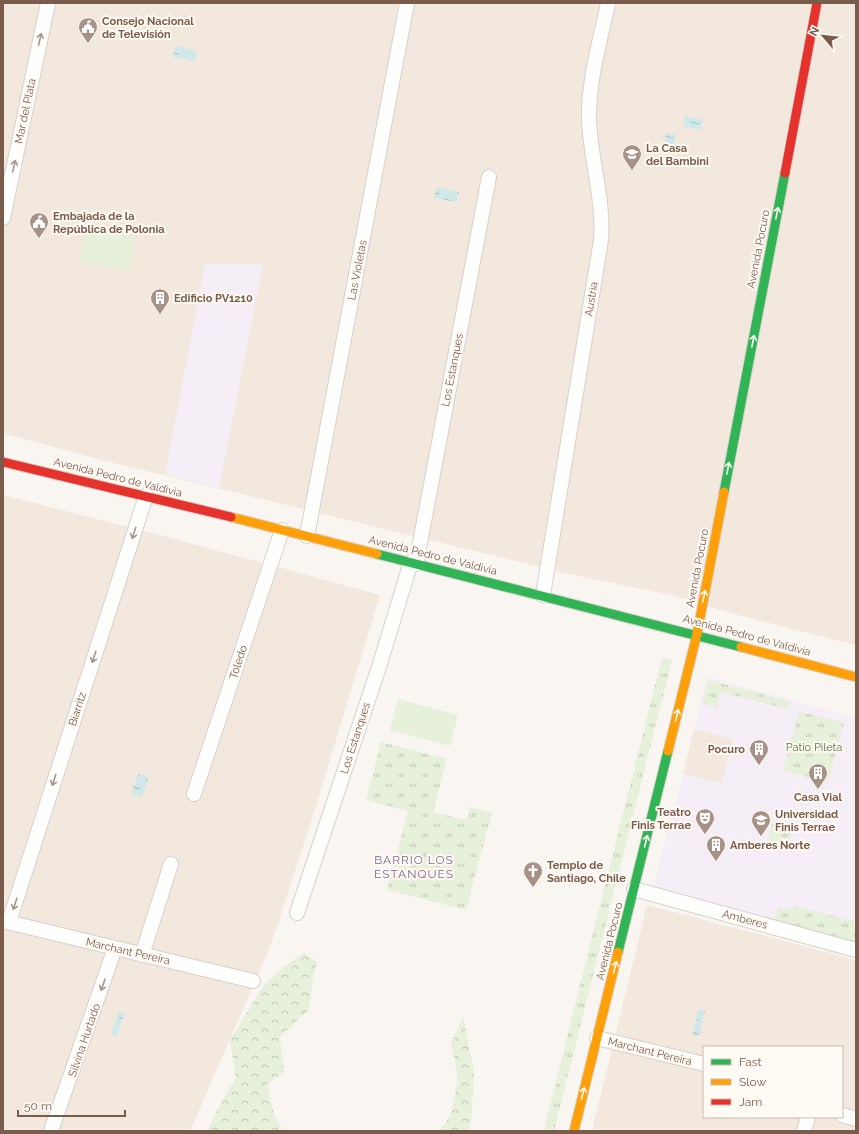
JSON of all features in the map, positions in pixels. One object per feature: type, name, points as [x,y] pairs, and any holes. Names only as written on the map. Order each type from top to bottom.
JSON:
[{"type":"main road","name":"Avenida Pocuro","points":[[574,1131],[697,634],[817,3]]},
{"type":"main road","name":"Avenida Pedro de Valdivia","points":[[3,462],[543,595],[856,676]]},
{"type":"street","name":"Mar del Plata","points":[[3,218],[48,3]]},
{"type":"street","name":"Las Violetas","points":[[307,536],[407,3]]},
{"type":"street","name":"Austria","points":[[543,595],[601,240],[601,208],[591,140],[590,103],[595,63],[608,3]]},
{"type":"street","name":"Los Estanques","points":[[297,913],[414,563],[489,177]]},
{"type":"street","name":"Biarritz","points":[[6,922],[146,496]]},
{"type":"street","name":"Toledo","points":[[194,794],[282,530]]},
{"type":"street","points":[[142,955],[171,864]]},
{"type":"street","name":"Amberes","points":[[634,889],[856,950]]},
{"type":"street","name":"Marchant Pereira","points":[[6,922],[253,981]]},
{"type":"street","name":"Silvina Hurtado","points":[[51,1131],[115,948]]},
{"type":"street","name":"Marchant Pereira","points":[[597,1038],[703,1064]]},
{"type":"street","points":[[843,1115],[856,1119]]},
{"type":"street","points":[[804,1131],[808,1118]]},
{"type":"shaded area","points":[[3,3],[856,3],[856,645],[727,612],[671,595],[569,574],[94,458],[3,433]]},
{"type":"shaded area","points":[[205,265],[263,265],[219,488],[165,474]]},
{"type":"shaded area","points":[[3,495],[175,539],[380,595],[312,819],[268,952],[190,1131],[3,1131]]},
{"type":"shaded area","name":"Universidad Finis Terrae","points":[[707,677],[856,718],[856,944],[652,891],[683,774],[722,783],[733,739],[694,729]]},
{"type":"shaded area","points":[[694,729],[733,739],[722,784],[683,774]]},
{"type":"shaded area","points":[[647,905],[856,960],[856,1131],[592,1131]]},
{"type":"green space","points":[[86,228],[136,236],[130,270],[80,262]]},
{"type":"green space","points":[[662,658],[672,660],[554,1131],[544,1131],[573,1013]]},
{"type":"green space","points":[[708,680],[790,701],[788,709],[721,692],[717,708],[702,703]]},
{"type":"green space","points":[[398,699],[458,715],[450,746],[390,730]]},
{"type":"green space","name":"Patio Pileta","points":[[799,711],[844,723],[828,782],[783,771]]},
{"type":"green space","points":[[381,742],[447,759],[433,812],[466,820],[470,807],[492,813],[466,910],[387,890],[408,811],[366,800]]},
{"type":"green space","points":[[772,824],[792,829],[788,845],[768,840]]},
{"type":"green space","points":[[795,906],[856,922],[856,944],[774,923],[778,908],[789,910]]},
{"type":"green space","points":[[304,953],[317,962],[312,984],[309,1010],[280,1037],[284,1072],[267,1084],[274,1114],[283,1131],[207,1131],[236,1078],[230,1040],[264,985],[284,967]]},
{"type":"green space","points":[[463,1017],[474,1071],[471,1123],[469,1131],[439,1131],[451,1115],[458,1078],[451,1043]]},
{"type":"water","points":[[175,46],[197,51],[195,61],[180,57],[179,59],[173,57]]},
{"type":"water","points":[[685,116],[703,120],[701,130],[683,126]]},
{"type":"water","points":[[666,133],[676,135],[673,153],[663,151]]},
{"type":"water","points":[[436,187],[459,192],[457,202],[434,198]]},
{"type":"water","points":[[138,774],[149,777],[142,797],[131,794]]},
{"type":"water","points":[[699,1009],[705,1011],[699,1036],[692,1035]]},
{"type":"water","points":[[119,1011],[125,1013],[117,1036],[111,1034]]},
{"type":"traffic: fast","points":[[724,492],[785,173]]},
{"type":"traffic: fast","points":[[377,554],[741,647]]},
{"type":"traffic: fast","points":[[618,952],[668,751]]},
{"type":"traffic: slow","points":[[668,751],[697,634],[724,492]]},
{"type":"traffic: slow","points":[[231,517],[377,554]]},
{"type":"traffic: slow","points":[[741,647],[856,677]]},
{"type":"traffic: slow","points":[[574,1131],[618,952]]},
{"type":"traffic: jam","points":[[785,173],[817,3]]},
{"type":"traffic: jam","points":[[3,462],[231,517]]},
{"type":"place","name":"Consejo Nacional de Televisión","points":[[88,44]]},
{"type":"place","name":"La Casa del Bambini","points":[[632,171]]},
{"type":"place","name":"Embajada de la República de Polonia","points":[[39,239]]},
{"type":"place","name":"Edificio PV1210","points":[[160,315]]},
{"type":"place","name":"Pocuro","points":[[759,766]]},
{"type":"place","name":"Casa Vial","points":[[818,790]]},
{"type":"place","name":"Teatro Finis Terrae","points":[[705,835]]},
{"type":"place","name":"Universidad Finis Terrae","points":[[761,837]]},
{"type":"place","name":"Amberes Norte","points":[[716,862]]},
{"type":"place","name":"Templo de Santiago, Chile","points":[[533,888]]},
{"type":"district","name":"BARRIO LOS ESTANQUES","points":[[414,867]]}]
